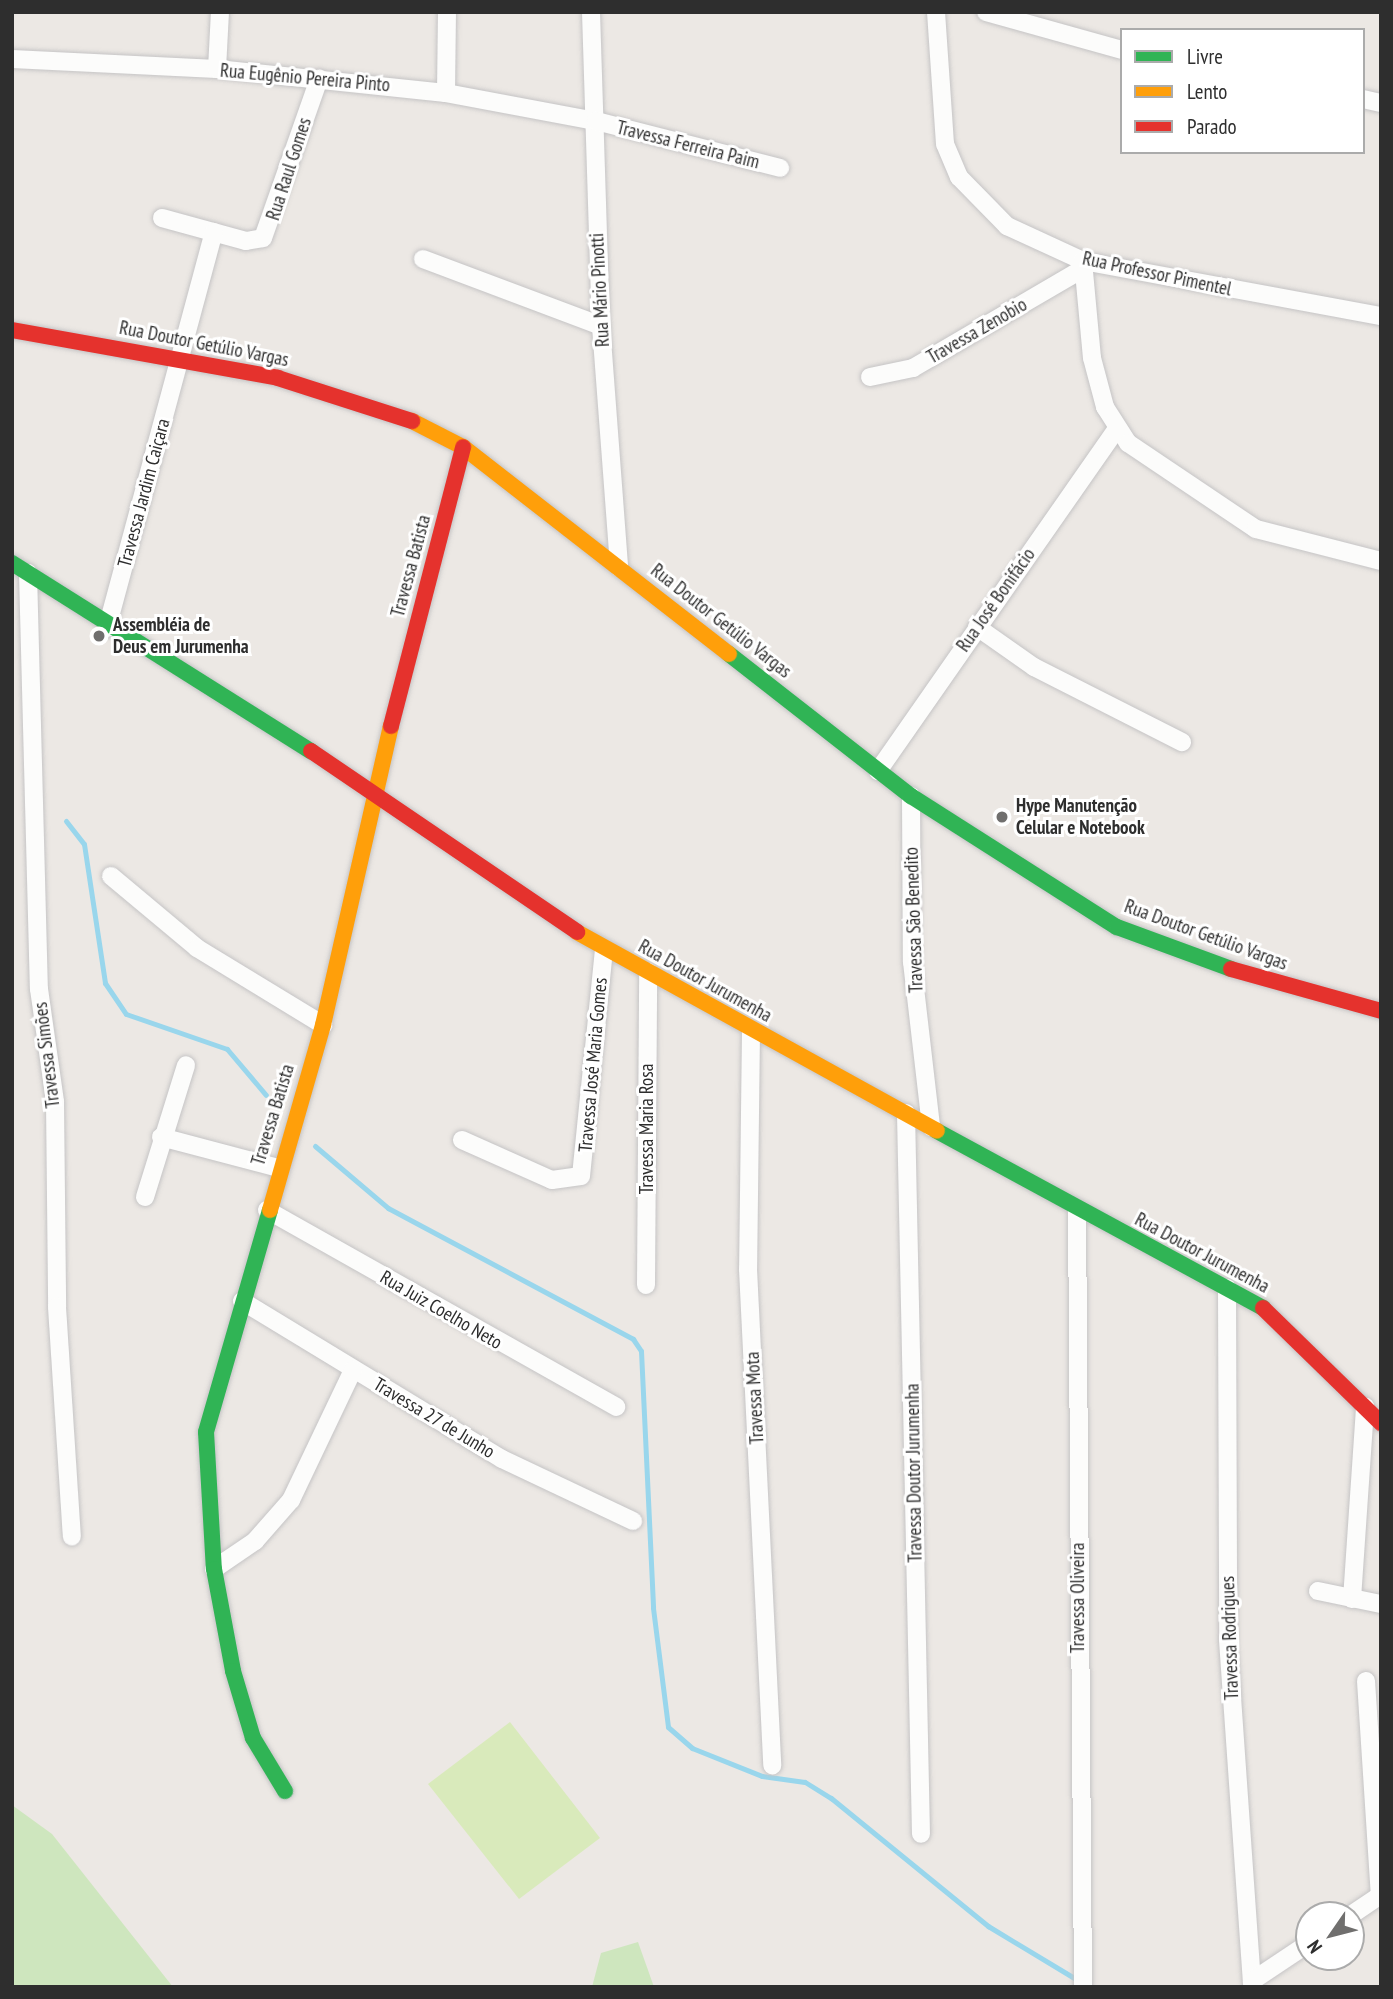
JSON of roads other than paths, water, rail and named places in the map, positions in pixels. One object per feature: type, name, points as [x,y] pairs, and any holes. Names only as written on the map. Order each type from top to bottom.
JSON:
[{"type":"main road","name":"Rua Doutor Getúlio Vargas","points":[[12,330],[181,358],[358,401],[463,447],[911,796],[1116,927],[1256,978],[1381,1011]]},
{"type":"main road","name":"Travessa Batista","points":[[285,1791],[241,1707],[214,1569],[206,1432],[278,1168],[323,1025],[374,791],[463,447]]},
{"type":"main road","name":"Rua Doutor Jurumenha","points":[[12,563],[107,628],[374,791],[604,951],[648,972],[751,1031],[906,1113],[1077,1210],[1262,1307],[1381,1423]]},
{"type":"street","points":[[217,69],[220,12]]},
{"type":"street","points":[[446,93],[447,12]]},
{"type":"street","name":"Rua Mário Pinotti","points":[[591,12],[601,326],[619,567]]},
{"type":"street","name":"Rua Professor Pimentel","points":[[936,12],[939,107],[959,177],[1007,226],[1081,266],[1381,316]]},
{"type":"street","points":[[986,12],[1120,49]]},
{"type":"street","name":"Rua Eugênio Pereira Pinto","points":[[12,59],[217,69],[319,79],[446,93],[596,121]]},
{"type":"street","name":"Rua Raul Gomes","points":[[162,218],[257,241],[268,234],[319,79]]},
{"type":"street","name":"Travessa Ferreira Paim","points":[[596,121],[780,168]]},
{"type":"street","name":"Travessa Jardim Caiçara","points":[[107,628],[215,232]]},
{"type":"street","points":[[423,259],[601,326]]},
{"type":"street","points":[[1081,266],[1092,358],[1116,430],[1154,463],[1256,529],[1381,561]]},
{"type":"street","name":"Travessa Zenobio","points":[[870,377],[913,368],[1081,266]]},
{"type":"street","name":"Rua José Bonifácio","points":[[878,771],[1116,430]]},
{"type":"street","name":"Travessa Simões","points":[[28,573],[39,989],[55,1102],[57,1307],[72,1537]]},
{"type":"street","points":[[977,627],[1034,667],[1181,742]]},
{"type":"street","name":"Travessa São Benedito","points":[[911,796],[912,962],[931,1127]]},
{"type":"street","points":[[111,876],[197,948],[323,1025]]},
{"type":"street","name":"Travessa José Maria Gomes","points":[[462,1140],[552,1180],[581,1175],[604,951]]},
{"type":"street","name":"Travessa Maria Rosa","points":[[646,1285],[648,972]]},
{"type":"street","name":"Travessa Mota","points":[[751,1031],[748,1269],[772,1765]]},
{"type":"street","points":[[145,1197],[161,1137],[186,1065]]},
{"type":"street","name":"Travessa Doutor Jurumenha","points":[[906,1113],[921,1834]]},
{"type":"street","points":[[161,1137],[278,1168]]},
{"type":"street","name":"Rua Juiz Coelho Neto","points":[[267,1209],[616,1407]]},
{"type":"street","name":"Travessa Oliveira","points":[[1077,1210],[1083,1983]]},
{"type":"street","name":"Travessa Rodrigues","points":[[1227,1288],[1228,1640],[1252,1984]]},
{"type":"street","name":"Travessa 27 de Junho","points":[[242,1301],[502,1459],[633,1521]]},
{"type":"street","points":[[214,1569],[255,1541],[291,1500],[353,1370]]},
{"type":"street","points":[[1352,1599],[1365,1406]]},
{"type":"street","points":[[1318,1591],[1381,1604]]},
{"type":"street","points":[[1365,1905],[1380,1895],[1366,1681]]},
{"type":"street","points":[[1252,1984],[1295,1953]]},
{"type":"waterway","points":[[66,821],[84,844],[105,983],[126,1014],[227,1049],[266,1095]]},
{"type":"waterway","points":[[315,1146],[388,1208],[633,1339],[641,1351],[653,1608],[668,1727],[692,1748],[762,1776],[805,1782],[831,1798],[988,1926],[1079,1981]]},
{"type":"place","name":"Assembléia de Deus em Jurumenha","points":[[99,636]]},
{"type":"place","name":"Hype Manutenção Celular e Notebook","points":[[1002,817]]}]
